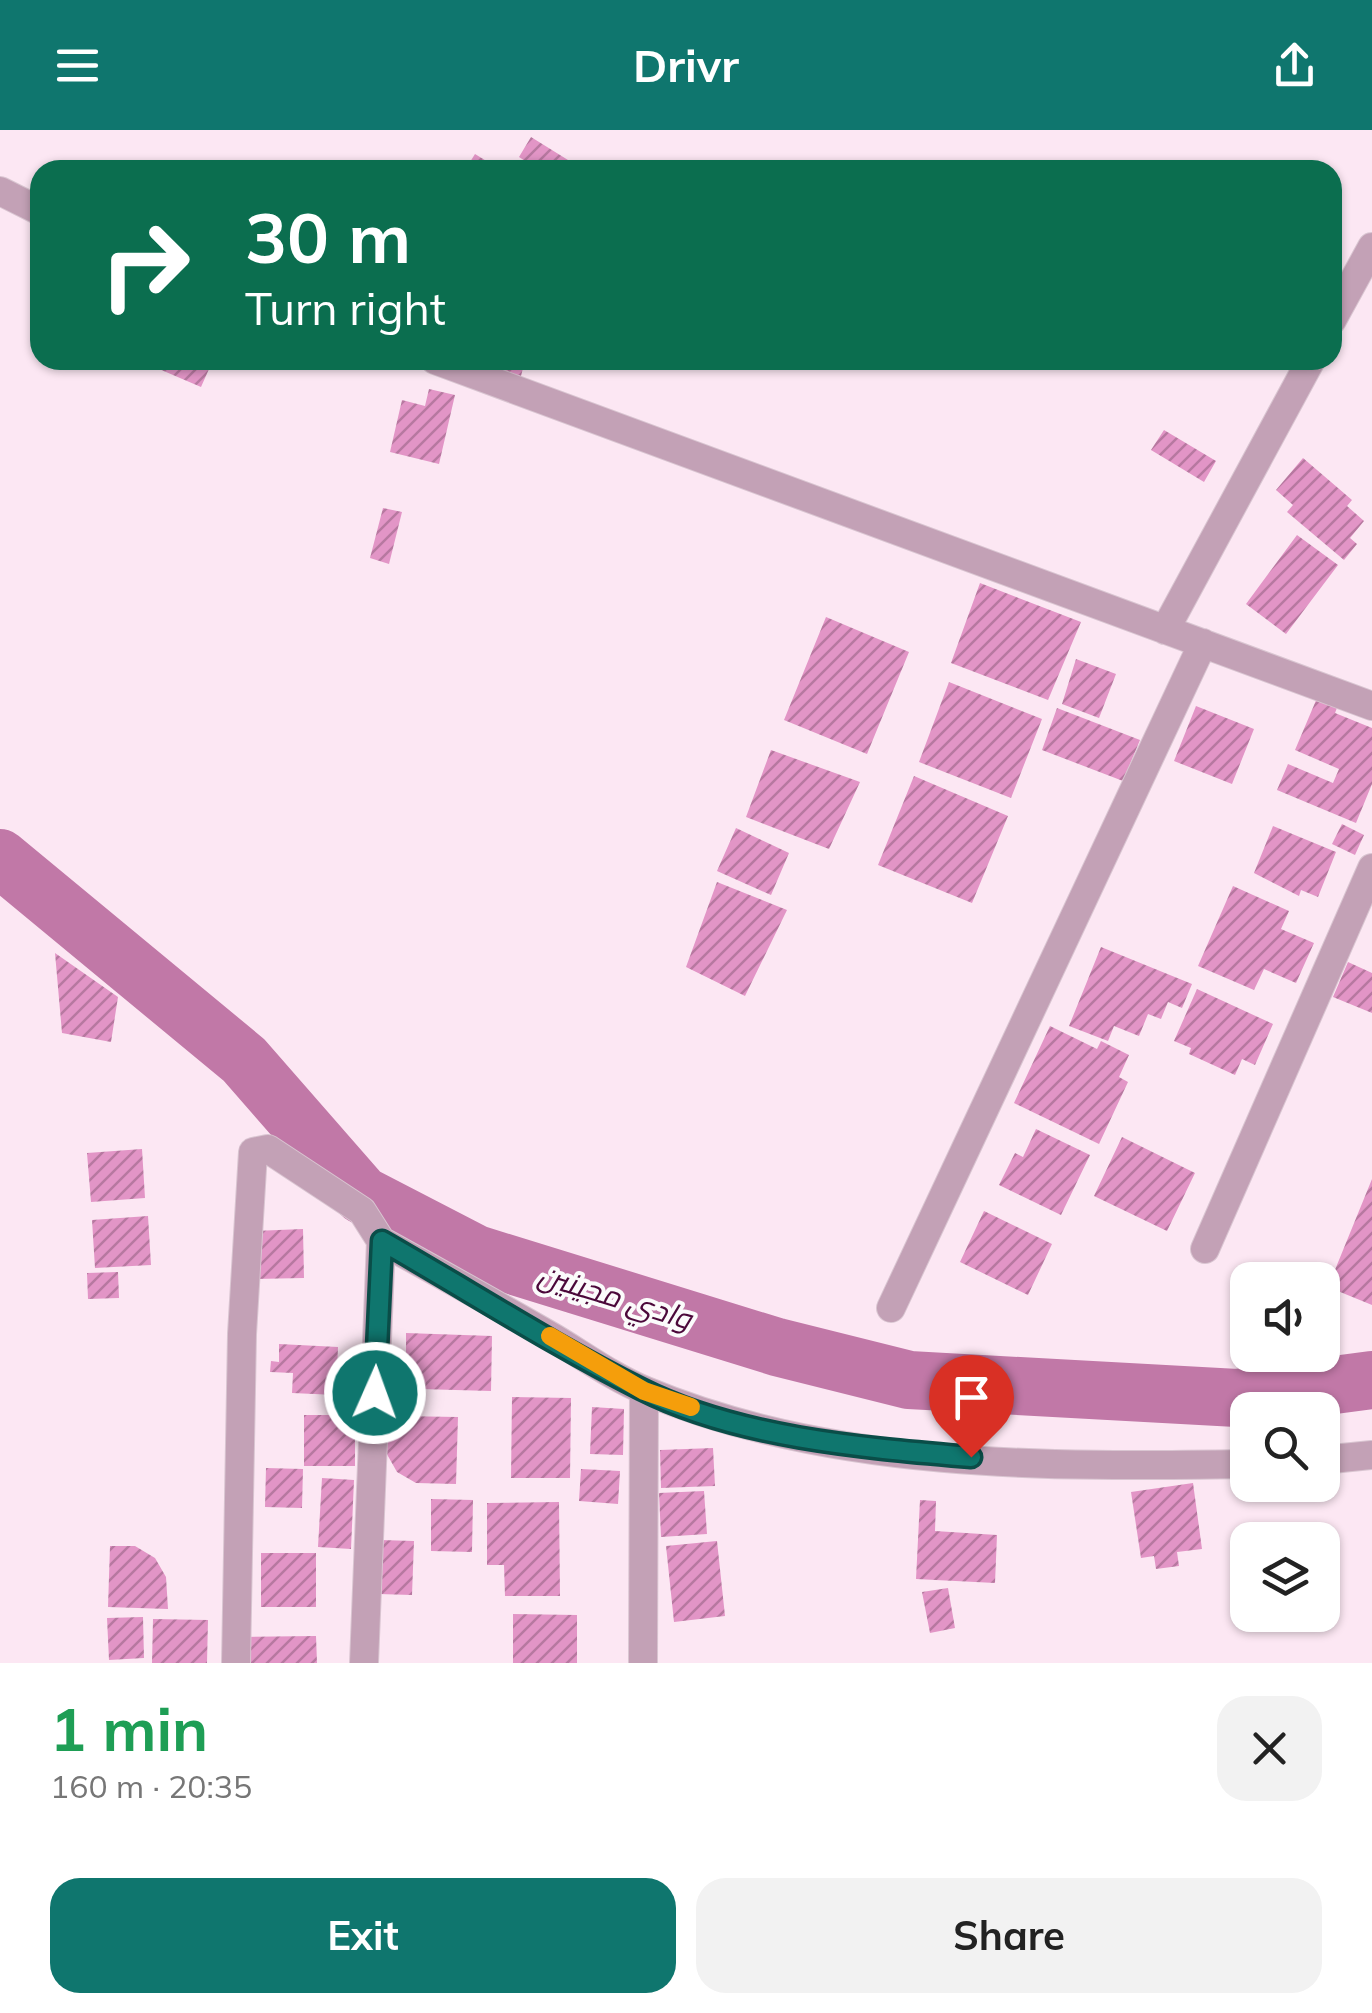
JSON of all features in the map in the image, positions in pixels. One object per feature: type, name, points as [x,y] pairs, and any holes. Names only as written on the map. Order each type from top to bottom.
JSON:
[{"type":"street","points":[[0,191],[30,206]]},
{"type":"street","points":[[1342,302],[1372,247]]},
{"type":"street","points":[[462,370],[1372,706]]},
{"type":"street","points":[[1165,630],[1306,370]]},
{"type":"street","points":[[891,1308],[1203,644]]},
{"type":"street","points":[[1205,1249],[1372,868]]},
{"type":"street","points":[[236,1663],[242,1334],[254,1152],[268,1149],[362,1212],[382,1241],[644,1391],[733,1421],[821,1442],[1090,1466],[1230,1464]]},
{"type":"street","points":[[364,1663],[382,1241]]},
{"type":"street","points":[[643,1663],[644,1391]]},
{"type":"street","points":[[1340,1458],[1372,1455]]},
{"type":"building","points":[[531,137],[568,160],[524,160],[519,157]]},
{"type":"building","points":[[161,370],[209,370],[201,387]]},
{"type":"building","points":[[496,370],[522,370],[521,376]]},
{"type":"building","points":[[429,389],[455,395],[439,464],[390,452],[402,400],[425,406]]},
{"type":"building","points":[[1164,430],[1216,461],[1204,482],[1151,450]]},
{"type":"building","points":[[1303,458],[1352,500],[1347,506],[1364,521],[1350,538],[1357,544],[1344,560],[1287,512],[1293,505],[1276,490]]},
{"type":"building","points":[[383,508],[402,512],[389,564],[370,558]]},
{"type":"building","points":[[1297,535],[1338,565],[1286,634],[1246,604]]},
{"type":"building","points":[[980,583],[1081,622],[1048,700],[951,663]]},
{"type":"building","points":[[826,617],[909,652],[867,754],[784,720]]},
{"type":"building","points":[[1076,659],[1116,674],[1099,718],[1062,704]]},
{"type":"building","points":[[949,682],[1042,719],[1011,798],[919,762]]},
{"type":"building","points":[[1320,691],[1340,700],[1335,713],[1372,728],[1372,784],[1356,823],[1277,790],[1288,764],[1333,783],[1339,769],[1295,750]]},
{"type":"building","points":[[1196,706],[1254,729],[1232,784],[1174,761]]},
{"type":"building","points":[[1057,708],[1140,740],[1123,781],[1042,750]]},
{"type":"building","points":[[771,750],[860,782],[829,849],[746,817]]},
{"type":"building","points":[[914,776],[1008,816],[972,903],[878,865]]},
{"type":"building","points":[[1342,824],[1364,835],[1355,855],[1332,844]]},
{"type":"building","points":[[1273,826],[1336,852],[1318,897],[1301,890],[1299,896],[1254,873]]},
{"type":"building","points":[[736,828],[789,853],[771,895],[717,871]]},
{"type":"building","points":[[717,882],[787,910],[745,996],[686,967]]},
{"type":"building","points":[[1233,886],[1289,911],[1281,929],[1314,943],[1296,983],[1264,969],[1254,990],[1198,966]]},
{"type":"building","points":[[1101,947],[1192,984],[1182,1008],[1168,1002],[1161,1019],[1148,1014],[1139,1036],[1114,1026],[1108,1041],[1069,1026]]},
{"type":"building","points":[[55,953],[118,997],[111,1042],[62,1033]]},
{"type":"building","points":[[1348,962],[1372,973],[1372,1013],[1333,997]]},
{"type":"building","points":[[1197,989],[1273,1024],[1255,1065],[1242,1059],[1235,1075],[1189,1054],[1191,1048],[1174,1041]]},
{"type":"building","points":[[1050,1026],[1097,1049],[1101,1041],[1129,1055],[1119,1077],[1128,1082],[1099,1144],[1014,1103]]},
{"type":"building","points":[[1036,1129],[1090,1155],[1061,1215],[999,1185],[1015,1153],[1023,1157]]},
{"type":"building","points":[[1122,1137],[1195,1173],[1167,1231],[1094,1196]]},
{"type":"building","points":[[142,1149],[145,1198],[91,1202],[87,1153]]},
{"type":"building","points":[[1372,1179],[1372,1305],[1340,1292],[1338,1262]]},
{"type":"building","points":[[984,1211],[1052,1244],[1028,1295],[960,1262]]},
{"type":"building","points":[[148,1216],[151,1265],[95,1268],[92,1220]]},
{"type":"building","points":[[303,1229],[304,1278],[255,1279],[254,1231]]},
{"type":"building","points":[[118,1272],[119,1298],[88,1299],[87,1273]]},
{"type":"building","points":[[406,1333],[492,1336],[491,1391],[384,1388],[385,1357],[406,1357]]},
{"type":"building","points":[[279,1344],[338,1347],[336,1395],[292,1393],[293,1373],[270,1372],[271,1361],[279,1362]]},
{"type":"building","points":[[512,1397],[571,1398],[570,1478],[511,1478]]},
{"type":"building","points":[[592,1407],[624,1409],[623,1455],[590,1454]]},
{"type":"building","points":[[304,1415],[355,1415],[355,1466],[304,1466]]},
{"type":"building","points":[[398,1416],[458,1417],[456,1484],[416,1483],[397,1472],[384,1449]]},
{"type":"building","points":[[713,1448],[715,1486],[661,1488],[660,1450]]},
{"type":"building","points":[[266,1468],[303,1469],[302,1508],[265,1507]]},
{"type":"building","points":[[581,1469],[620,1471],[618,1504],[579,1501]]},
{"type":"building","points":[[322,1478],[354,1480],[351,1549],[318,1547]]},
{"type":"building","points":[[1193,1483],[1202,1549],[1177,1552],[1179,1566],[1156,1569],[1154,1556],[1141,1558],[1131,1492]]},
{"type":"building","points":[[704,1491],[707,1534],[661,1537],[659,1493]]},
{"type":"building","points":[[431,1499],[473,1500],[472,1552],[431,1551]]},
{"type":"building","points":[[920,1500],[936,1501],[935,1531],[997,1535],[995,1583],[916,1579]]},
{"type":"building","points":[[559,1502],[560,1596],[505,1596],[504,1565],[487,1565],[487,1503]]},
{"type":"building","points":[[380,1540],[414,1541],[412,1595],[378,1594]]},
{"type":"building","points":[[717,1541],[725,1616],[674,1622],[666,1546]]},
{"type":"building","points":[[110,1546],[135,1546],[155,1558],[166,1577],[168,1609],[108,1607]]},
{"type":"building","points":[[261,1553],[316,1553],[316,1607],[261,1607]]},
{"type":"building","points":[[948,1588],[955,1628],[930,1633],[922,1592]]},
{"type":"building","points":[[513,1614],[577,1615],[577,1663],[513,1663]]},
{"type":"building","points":[[143,1617],[144,1658],[109,1660],[107,1618]]},
{"type":"building","points":[[153,1619],[208,1620],[207,1663],[152,1663]]},
{"type":"building","points":[[316,1636],[317,1663],[244,1663],[244,1637]]},
{"type":"waterway","name":"وادي مجينين","points":[[0,858],[244,1060],[362,1195],[476,1254],[777,1347],[909,1380],[1237,1398],[1372,1380]]},
{"type":"slow traffic","points":[[550,1336],[644,1391],[691,1407]]},
{"type":"route","points":[[375,1393],[382,1241],[644,1391],[733,1421],[821,1442],[971,1457]]}]
